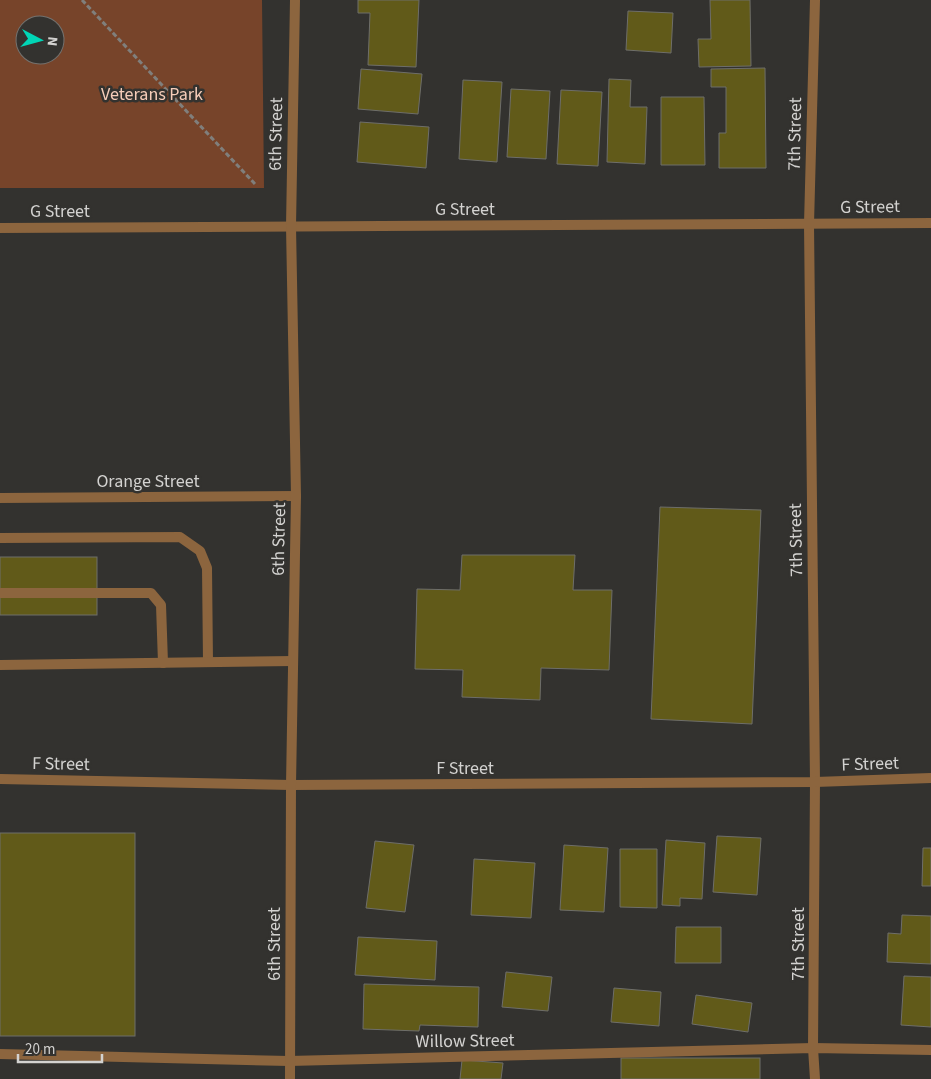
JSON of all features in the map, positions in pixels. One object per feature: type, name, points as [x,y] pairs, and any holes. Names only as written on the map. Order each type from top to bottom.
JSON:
[{"type":"street","name":"6th Street","points":[[290,1079],[291,785],[296,496],[290,226],[295,0]]},
{"type":"street","name":"7th Street","points":[[815,0],[809,224],[815,782],[815,1079]]},
{"type":"street","name":"G Street","points":[[0,228],[931,223]]},
{"type":"street","name":"Orange Street","points":[[0,498],[296,496]]},
{"type":"street","points":[[0,538],[180,537],[200,550],[207,568],[208,662]]},
{"type":"street","points":[[0,593],[151,593],[161,605],[163,662]]},
{"type":"street","points":[[0,665],[293,661]]},
{"type":"street","name":"F Street","points":[[0,779],[291,785],[815,782],[931,778]]},
{"type":"street","name":"Willow Street","points":[[0,1054],[289,1062],[814,1048],[931,1050]]},
{"type":"path","points":[[82,0],[255,184]]},
{"type":"green space","name":"Veterans Park","points":[[0,0],[262,0],[264,188],[0,188]]},
{"type":"building","points":[[358,0],[419,0],[416,67],[368,65],[370,13],[358,13]]},
{"type":"building","points":[[710,0],[750,0],[751,66],[699,67],[698,39],[711,39]]},
{"type":"building","points":[[628,11],[673,13],[671,53],[626,50]]},
{"type":"building","points":[[765,68],[766,168],[719,168],[719,133],[726,133],[726,87],[711,87],[711,69]]},
{"type":"building","points":[[361,69],[422,74],[418,114],[358,109]]},
{"type":"building","points":[[609,79],[631,80],[630,107],[647,107],[645,164],[607,162]]},
{"type":"building","points":[[463,80],[502,82],[497,162],[459,159]]},
{"type":"building","points":[[511,89],[550,91],[546,159],[507,157]]},
{"type":"building","points":[[561,90],[602,92],[598,166],[557,164]]},
{"type":"building","points":[[661,97],[704,97],[705,165],[661,165]]},
{"type":"building","points":[[360,122],[429,127],[426,168],[357,162]]},
{"type":"building","points":[[660,507],[761,510],[752,724],[651,719]]},
{"type":"building","points":[[462,555],[575,555],[573,590],[612,590],[609,670],[541,668],[540,700],[462,697],[463,670],[415,669],[417,589],[460,590]]},
{"type":"building","points":[[0,557],[97,557],[97,615],[0,615]]},
{"type":"building","points":[[0,833],[135,833],[135,1036],[0,1036]]},
{"type":"building","points":[[717,836],[761,838],[757,895],[713,892]]},
{"type":"building","points":[[666,840],[705,843],[702,899],[680,898],[680,906],[662,905]]},
{"type":"building","points":[[375,841],[414,845],[405,912],[366,908]]},
{"type":"building","points":[[564,845],[608,848],[604,912],[560,910]]},
{"type":"building","points":[[923,848],[931,848],[931,886],[922,886]]},
{"type":"building","points":[[620,849],[657,849],[657,908],[620,907]]},
{"type":"building","points":[[474,859],[535,863],[531,918],[471,915]]},
{"type":"building","points":[[902,915],[931,916],[931,964],[887,962],[888,933],[901,934]]},
{"type":"building","points":[[676,927],[721,927],[721,963],[675,963]]},
{"type":"building","points":[[358,937],[437,941],[435,980],[355,975]]},
{"type":"building","points":[[506,972],[552,977],[548,1011],[502,1007]]},
{"type":"building","points":[[904,976],[931,977],[931,1027],[901,1025]]},
{"type":"building","points":[[364,984],[479,987],[478,1027],[420,1025],[419,1031],[363,1029]]},
{"type":"building","points":[[614,988],[661,992],[659,1026],[611,1022]]},
{"type":"building","points":[[696,995],[752,1003],[748,1032],[692,1024]]},
{"type":"building","points":[[621,1058],[760,1058],[760,1079],[621,1079]]},
{"type":"building","points":[[462,1060],[503,1063],[501,1079],[460,1079]]}]
